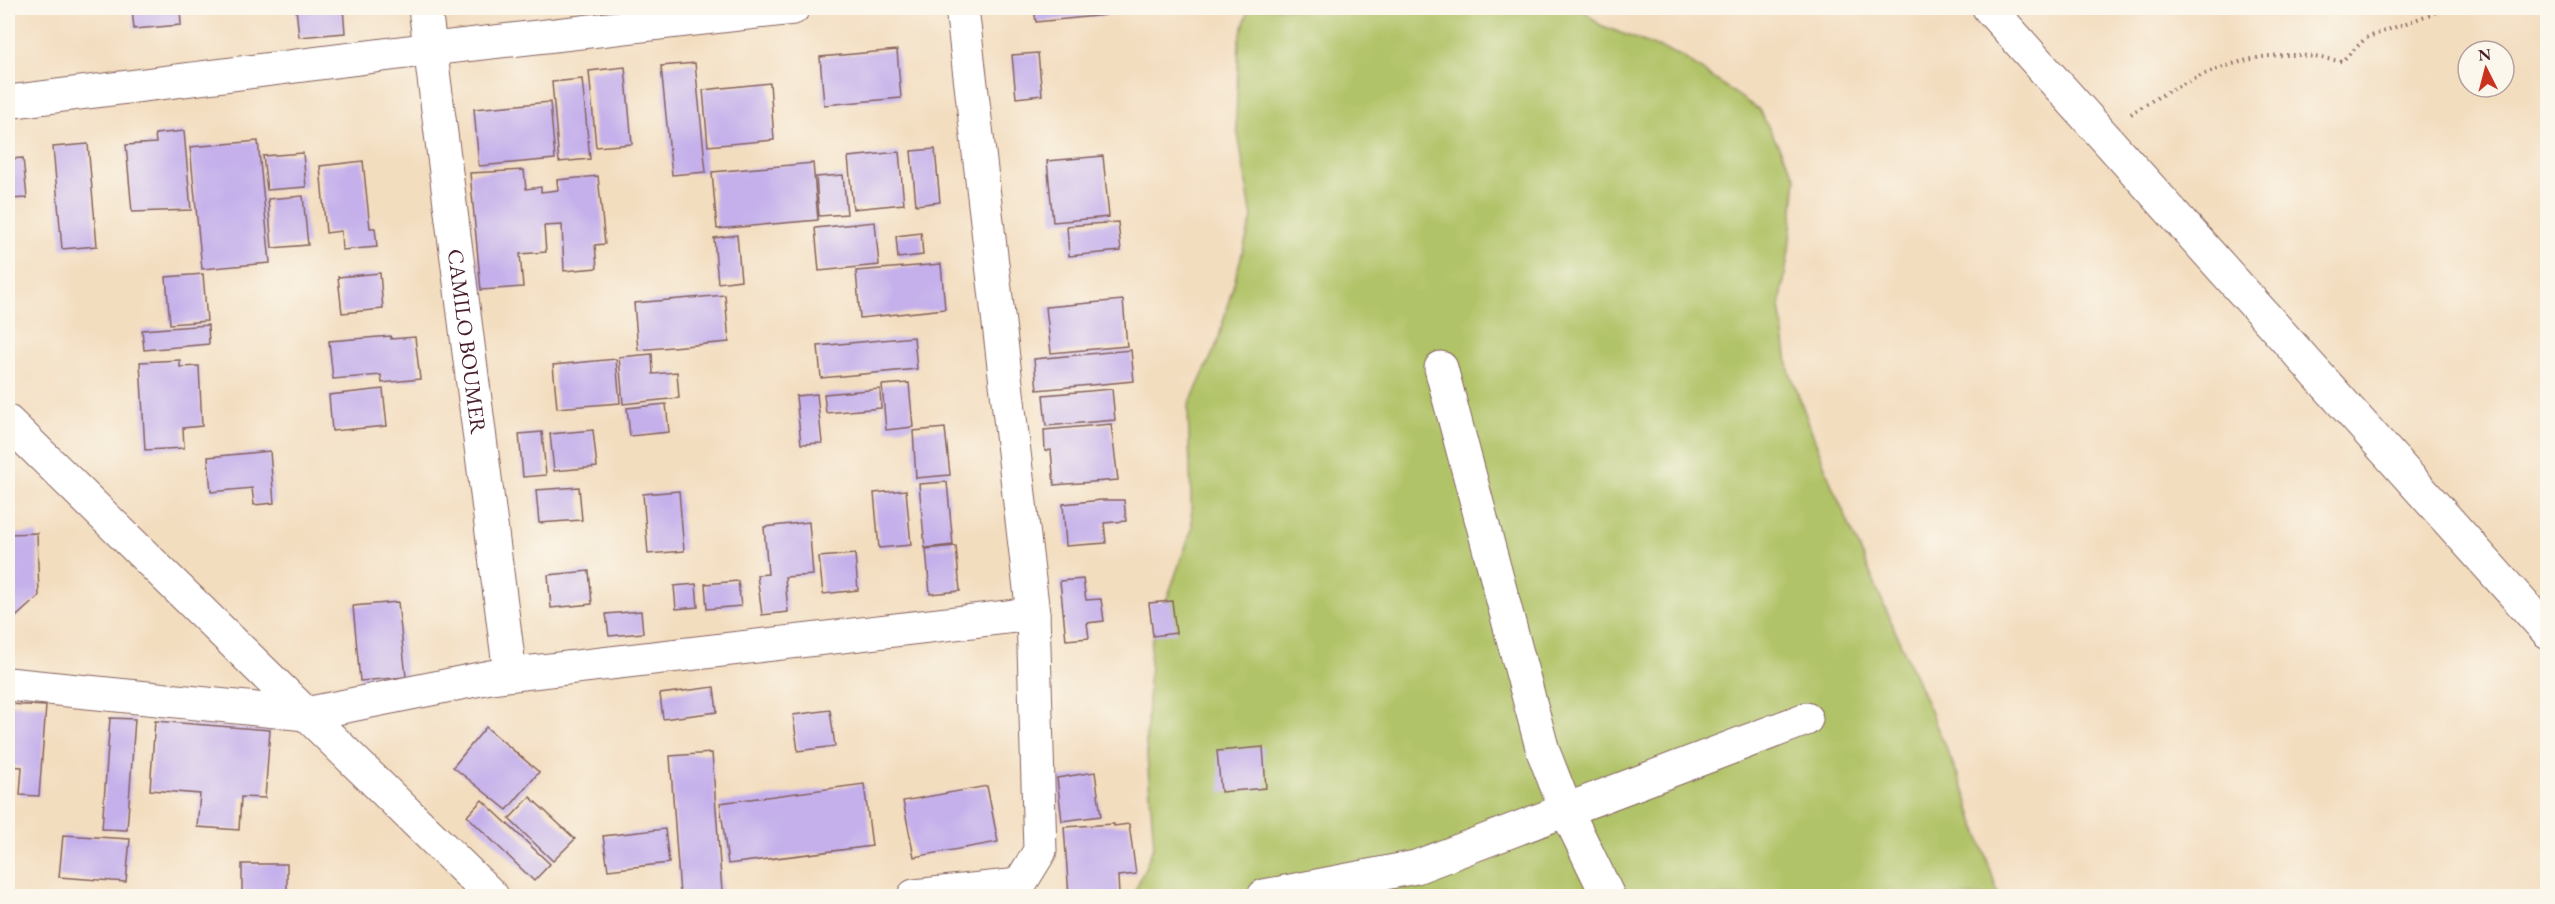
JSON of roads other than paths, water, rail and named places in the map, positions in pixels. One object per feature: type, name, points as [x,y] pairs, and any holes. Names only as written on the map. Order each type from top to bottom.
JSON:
[{"type":"street","name":"CAMILO BOUMER","points":[[425,8],[510,674]]},
{"type":"street","points":[[8,102],[430,49],[793,8]]},
{"type":"street","points":[[914,897],[1023,891],[1040,852],[1033,614],[962,8]]},
{"type":"street","points":[[1989,8],[2547,632]]},
{"type":"street","points":[[1441,368],[1543,751],[1566,810],[1608,897]]},
{"type":"street","points":[[8,422],[492,897]]},
{"type":"street","points":[[8,684],[306,714],[510,674],[1033,614]]},
{"type":"street","points":[[1264,897],[1416,867],[1806,719]]}]
